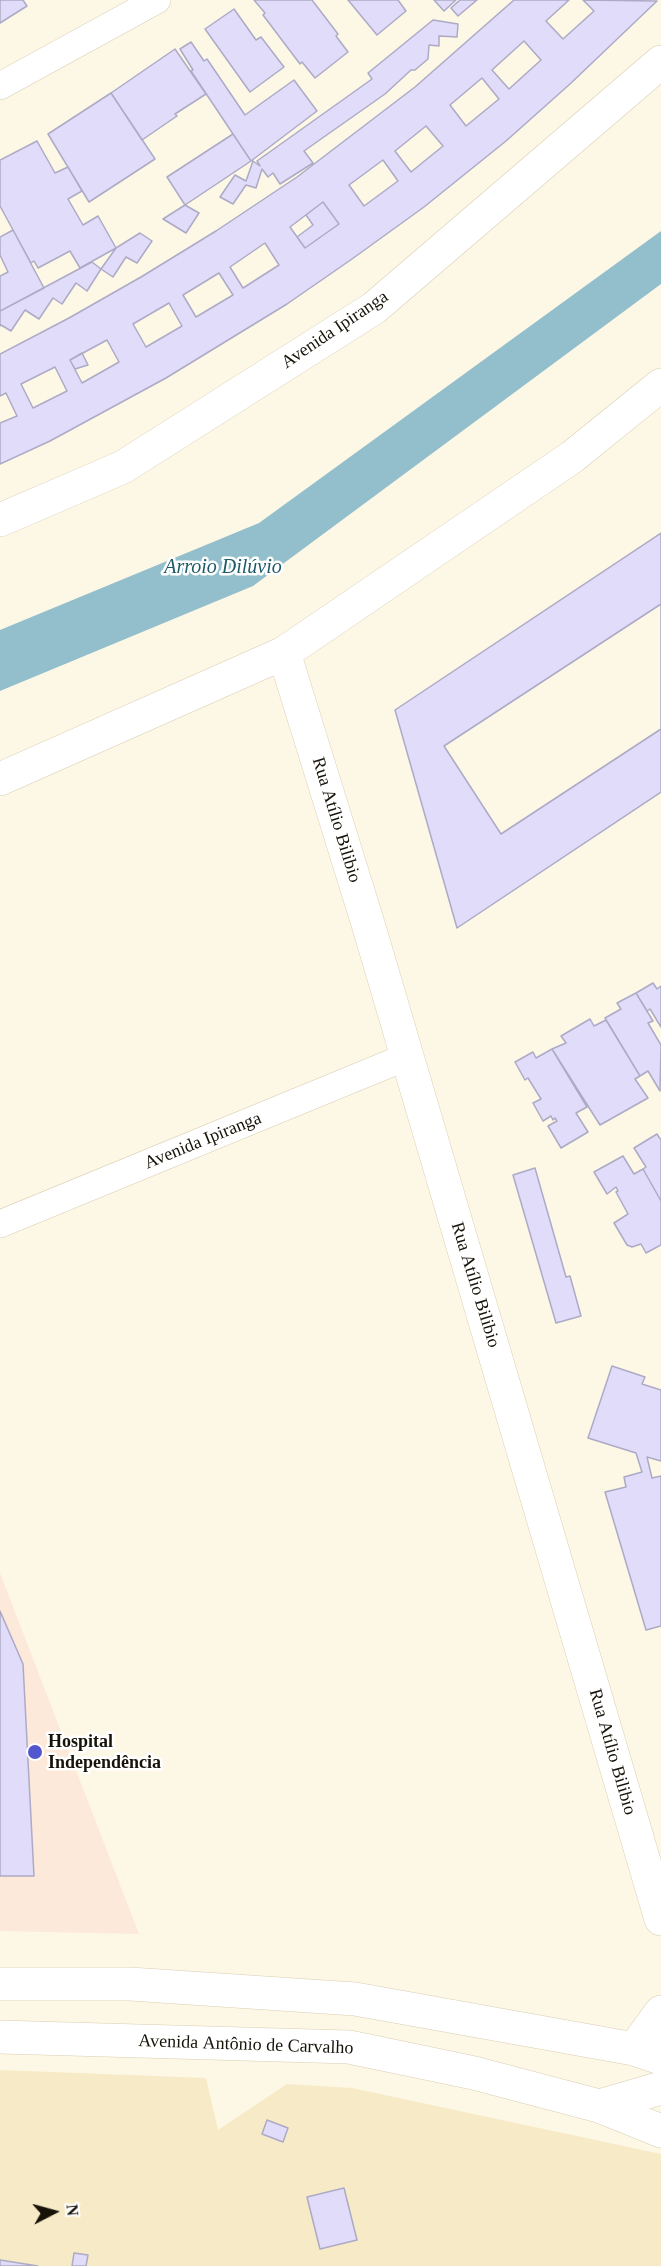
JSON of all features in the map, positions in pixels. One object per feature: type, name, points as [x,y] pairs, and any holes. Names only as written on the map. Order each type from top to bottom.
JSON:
[{"type":"main road","name":"Avenida Ipiranga","points":[[0,520],[123,467],[374,308],[661,62]]},
{"type":"main road","points":[[0,779],[284,653],[572,457],[661,385]]},
{"type":"main road","name":"Rua Atílio Bilibio","points":[[284,653],[369,927],[661,1919]]},
{"type":"main road","points":[[0,1984],[130,1984],[355,1999],[648,2053],[661,2012]]},
{"type":"main road","name":"Avenida Antônio de Carvalho","points":[[0,2037],[349,2047],[474,2073],[599,2106],[661,2131]]},
{"type":"main road","points":[[599,2106],[661,2088]]},
{"type":"street","points":[[0,86],[158,0]]},
{"type":"street","name":"Avenida Ipiranga","points":[[0,1224],[406,1057]]},
{"type":"shaded area","name":"Hospital Independência","points":[[0,1573],[139,1934],[0,1931]]},
{"type":"shaded area","points":[[0,2070],[206,2078],[218,2130],[287,2084],[352,2088],[661,2154],[661,2266],[0,2266]]},
{"type":"water","name":"Arroio Dilúvio","points":[[661,231],[661,284],[253,586],[0,691],[0,630],[259,523]]},
{"type":"building","points":[[0,0],[23,0],[27,6],[0,23]]},
{"type":"building","points":[[254,0],[312,0],[338,34],[336,36],[348,52],[315,78],[302,62],[300,64]]},
{"type":"building","points":[[348,0],[398,0],[406,11],[377,35]]},
{"type":"building","points":[[434,0],[456,0],[444,11]]},
{"type":"building","points":[[460,0],[477,0],[458,16],[451,8]]},
{"type":"building","points":[[514,0],[569,0],[546,21],[563,39],[594,11],[583,0],[657,1],[506,141],[424,207],[352,259],[287,304],[166,378],[50,441],[0,464],[0,423],[17,416],[6,393],[0,396],[0,354],[141,277],[216,231],[297,177],[415,87]],"holes":[[[524,41],[541,60],[509,89],[492,70]],[[482,78],[499,99],[466,126],[450,105]],[[426,126],[443,146],[411,172],[395,151]],[[383,160],[398,181],[364,206],[349,185]],[[323,202],[339,224],[305,248],[290,227]],[[265,243],[279,265],[243,288],[230,267]],[[219,273],[233,295],[196,317],[183,295]],[[169,303],[182,326],[146,347],[133,324]],[[107,340],[119,362],[82,383],[70,360]],[[55,367],[67,391],[33,408],[21,384]]]},
{"type":"building","points":[[234,9],[256,40],[261,37],[284,67],[250,92],[205,29]]},
{"type":"building","points":[[433,20],[458,24],[457,37],[439,36],[439,46],[429,45],[428,59],[415,70],[411,70],[385,94],[304,151],[313,163],[280,184],[273,173],[268,177],[262,169],[256,188],[246,185],[233,204],[220,197],[235,175],[246,181],[253,161],[260,166],[257,161],[372,79],[368,73]]},
{"type":"building","points":[[191,42],[204,61],[207,59],[245,115],[294,80],[317,111],[251,161],[191,71],[193,70],[180,49]]},
{"type":"building","points":[[175,49],[206,94],[175,114],[177,116],[142,140],[111,93]]},
{"type":"building","points":[[111,93],[155,159],[89,202],[48,134]]},
{"type":"building","points":[[233,134],[251,161],[185,205],[167,177]]},
{"type":"building","points":[[37,141],[55,173],[68,167],[82,191],[68,199],[83,225],[98,216],[116,248],[80,268],[70,251],[38,268],[34,261],[31,263],[0,206],[0,160]]},
{"type":"building","points":[[323,202],[339,224],[305,248],[297,237],[313,225],[306,215]]},
{"type":"building","points":[[185,205],[199,213],[186,233],[163,219]]},
{"type":"building","points":[[13,230],[44,288],[0,311],[0,276],[8,272],[0,255],[0,237]]},
{"type":"building","points":[[140,233],[152,241],[137,263],[126,257],[113,277],[101,269],[116,248]]},
{"type":"building","points":[[92,262],[101,269],[87,291],[76,283],[62,304],[53,298],[39,319],[25,310],[11,331],[0,326],[0,311]]},
{"type":"building","points":[[82,353],[88,365],[75,369],[70,360]]},
{"type":"building","points":[[661,533],[661,792],[457,928],[395,710]]},
{"type":"building","points":[[661,604],[661,729],[501,834],[444,746]]},
{"type":"building","points":[[653,983],[657,989],[661,986],[661,1027],[650,1009],[647,1011],[636,993]]},
{"type":"building","points":[[636,993],[653,1021],[648,1023],[661,1045],[660,1091],[648,1071],[640,1076],[605,1018],[621,1009],[617,1003]]},
{"type":"building","points":[[590,1019],[594,1026],[606,1020],[640,1076],[635,1079],[648,1098],[600,1125],[552,1049],[566,1043],[561,1036]]},
{"type":"building","points":[[552,1049],[587,1107],[576,1113],[588,1132],[561,1148],[548,1126],[557,1121],[551,1116],[543,1121],[533,1103],[541,1099],[528,1078],[525,1080],[515,1062],[533,1052],[536,1058]]},
{"type":"building","points":[[657,1134],[661,1140],[661,1201],[643,1169],[646,1167],[634,1148]]},
{"type":"building","points":[[623,1156],[634,1174],[643,1169],[661,1201],[661,1245],[646,1253],[641,1244],[632,1247],[627,1245],[614,1223],[628,1214],[616,1192],[618,1191],[616,1187],[607,1194],[594,1172]]},
{"type":"building","points":[[535,1168],[566,1277],[570,1276],[581,1316],[556,1323],[513,1175]]},
{"type":"building","points":[[612,1366],[645,1377],[642,1384],[661,1390],[661,1461],[647,1457],[652,1478],[661,1476],[661,1626],[646,1630],[605,1492],[626,1487],[624,1477],[642,1472],[636,1453],[588,1438]]},
{"type":"building","points":[[0,1611],[23,1664],[34,1876],[0,1876]]},
{"type":"building","points":[[267,2120],[288,2128],[283,2142],[262,2134]]},
{"type":"building","points":[[344,2188],[357,2240],[320,2249],[307,2197]]},
{"type":"building","points":[[74,2253],[88,2255],[86,2266],[72,2266]]},
{"type":"building","points":[[0,2260],[38,2266],[0,2266]]},
{"type":"place","name":"Hospital Independência","points":[[35,1752]]}]
